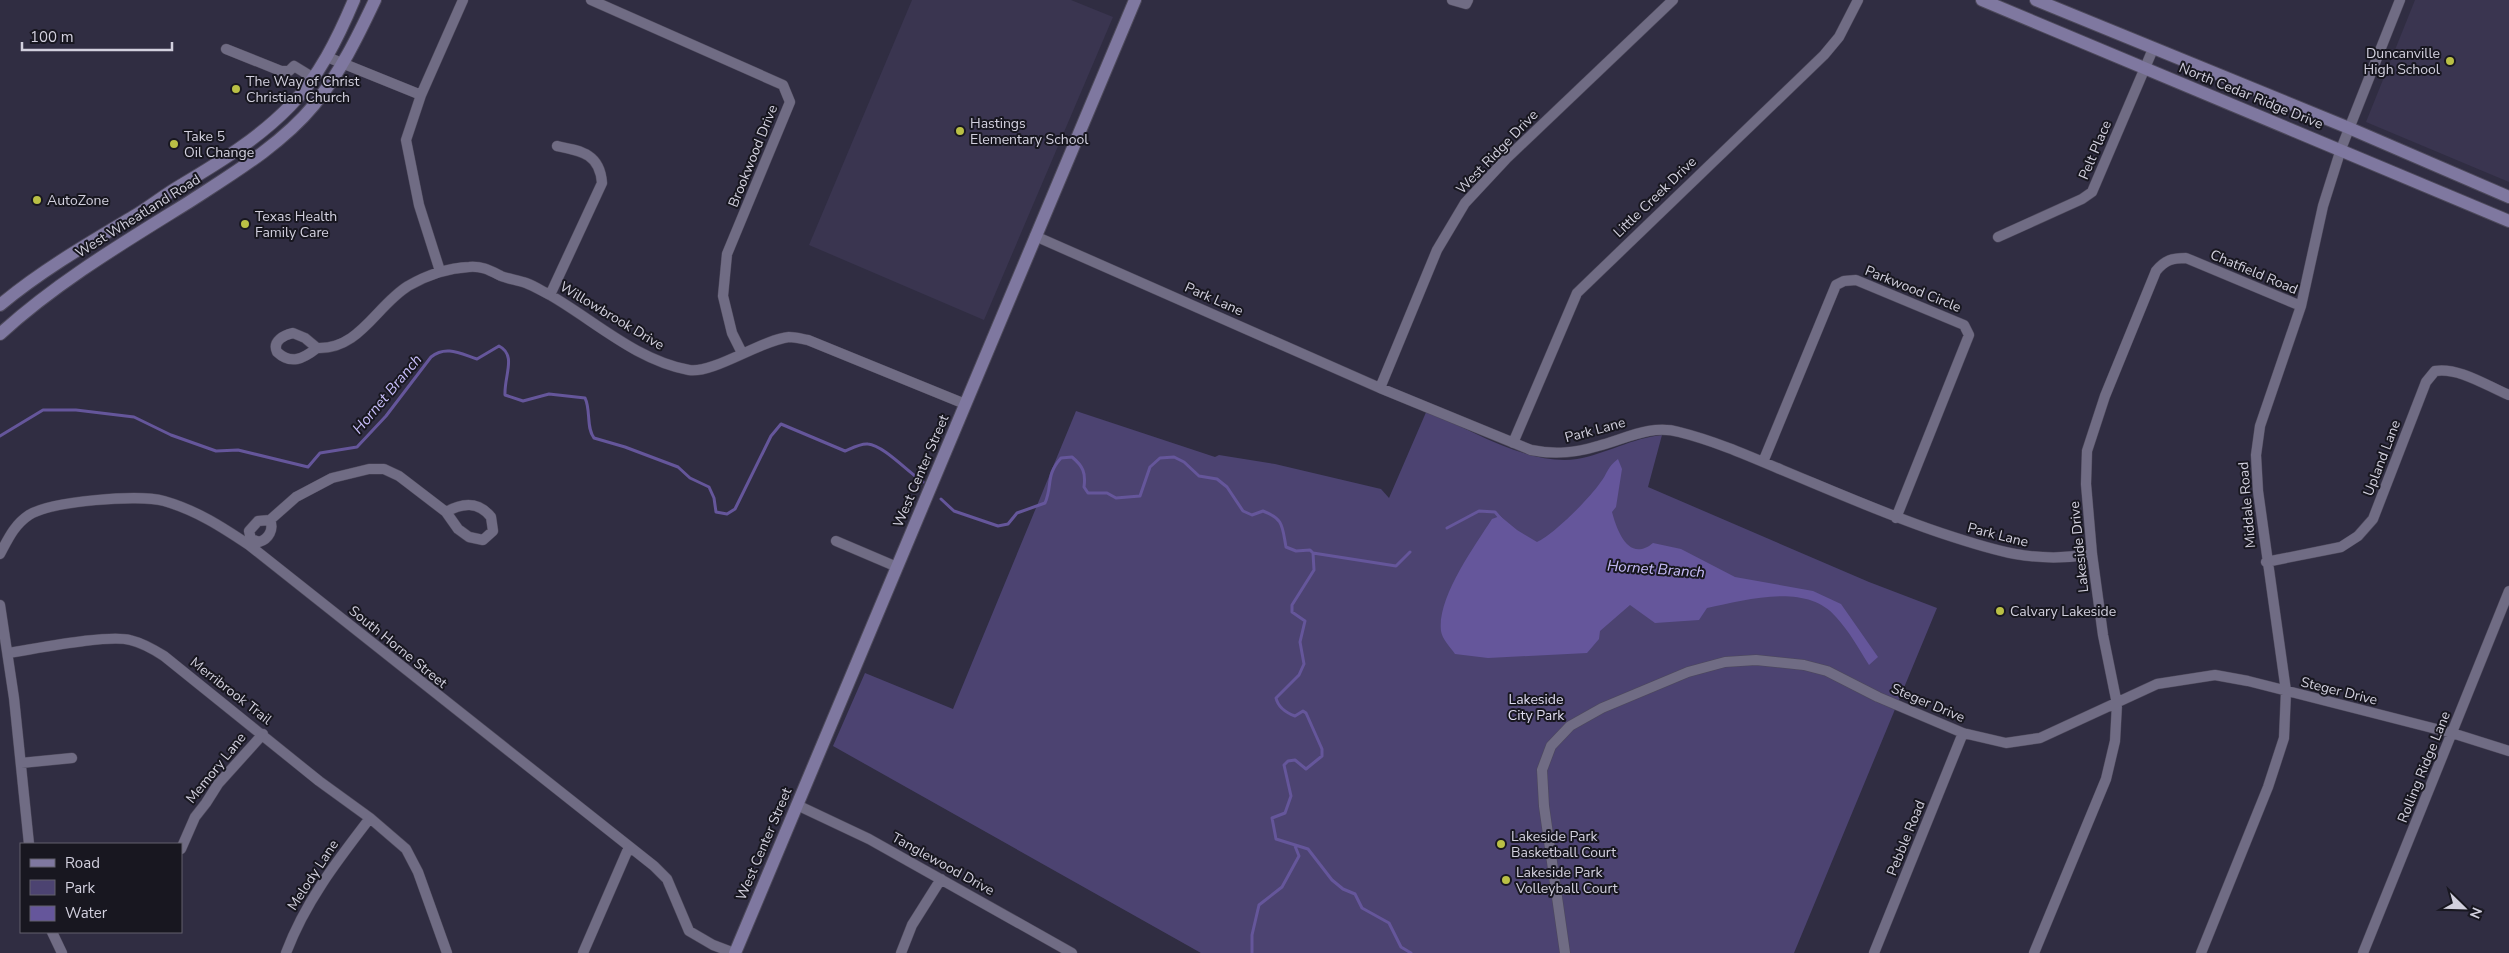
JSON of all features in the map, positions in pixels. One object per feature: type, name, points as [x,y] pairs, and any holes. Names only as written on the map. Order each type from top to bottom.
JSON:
[{"type":"main road","name":"West Wheatland Road","points":[[0,305],[29,281],[65,257],[182,184],[212,168],[274,121],[291,105],[327,57],[354,0]]},
{"type":"main road","name":"West Wheatland Road","points":[[0,334],[65,280],[225,179],[275,142],[314,105],[342,64],[375,0]]},
{"type":"main road","name":"West Center Street","points":[[734,953],[1135,0]]},
{"type":"main road","name":"North Cedar Ridge Drive","points":[[1982,0],[2509,221]]},
{"type":"main road","name":"North Cedar Ridge Drive","points":[[2036,0],[2349,128],[2509,197]]},
{"type":"street","points":[[440,270],[419,205],[406,140],[421,95],[463,0]]},
{"type":"street","name":"Brookwood Drive","points":[[591,0],[783,85],[790,102],[728,254],[723,296],[732,333],[742,353]]},
{"type":"street","points":[[1452,0],[1467,2]]},
{"type":"street","name":"West Ridge Drive","points":[[1380,388],[1437,250],[1465,204],[1506,159],[1673,0]]},
{"type":"street","name":"Little Creek Drive","points":[[1513,443],[1577,293],[1824,55],[1839,37],[1858,0]]},
{"type":"street","name":"Middale Road","points":[[2201,953],[2278,760],[2284,738],[2286,691],[2266,562],[2258,491],[2258,445],[2267,402],[2301,306],[2323,206],[2341,149],[2400,0]]},
{"type":"street","points":[[226,49],[281,71],[289,71],[294,66],[312,77]]},
{"type":"street","name":"Pelt Place","points":[[1998,237],[2082,199],[2092,192],[2153,49]]},
{"type":"street","points":[[327,57],[421,95]]},
{"type":"street","points":[[550,295],[602,183],[601,169],[594,159],[579,151],[557,146]]},
{"type":"street","name":"Park Lane","points":[[1035,236],[1380,388],[1531,450],[1550,454],[1599,446],[1655,429],[1677,431],[1763,462],[1896,518],[1987,549],[2028,558],[2068,559],[2092,554]]},
{"type":"street","name":"Lakeside Drive","points":[[2034,953],[2106,779],[2115,741],[2116,704],[2103,635],[2092,554],[2086,484],[2087,451],[2099,412],[2156,271],[2163,263],[2173,258],[2186,258],[2197,263]]},
{"type":"street","name":"Chatfield Road","points":[[2197,263],[2301,306]]},
{"type":"street","name":"Willowbrook Drive","points":[[317,348],[329,349],[341,345],[358,334],[408,286],[440,270],[472,266],[491,269],[500,276],[527,283],[550,295],[630,347],[659,362],[691,370],[702,370],[742,353],[790,337],[808,340],[965,404]]},
{"type":"street","name":"Parkwood Circle","points":[[1763,462],[1836,286],[1844,281],[1856,280],[1909,300],[1964,324],[1969,335],[1896,518]]},
{"type":"street","name":"Upland Lane","points":[[2266,562],[2341,547],[2358,536],[2373,519],[2426,382],[2435,371],[2455,372],[2509,395]]},
{"type":"street","points":[[270,520],[272,526],[269,535],[264,540],[251,542],[249,531],[253,525],[263,520],[270,520],[290,501],[313,487],[332,478],[369,469],[384,469],[399,476],[446,512],[458,529],[476,540],[483,540],[494,531],[488,513],[471,504],[462,504],[446,512]]},
{"type":"street","name":"South Horne Street","points":[[0,554],[11,531],[36,512],[44,509],[122,498],[156,500],[182,507],[204,516],[251,542],[629,847],[667,879],[689,931],[713,945],[734,953]]},
{"type":"street","points":[[836,541],[897,567]]},
{"type":"street","name":"Rolling Ridge Lane","points":[[2363,953],[2509,591]]},
{"type":"street","points":[[0,605],[8,653],[30,843]]},
{"type":"street","name":"Merribrook Trail","points":[[8,653],[109,639],[128,639],[148,646],[164,656],[319,781],[370,818],[406,849],[418,872],[447,953]]},
{"type":"street","name":"Steger Drive","points":[[1565,953],[1544,806],[1542,770],[1551,746],[1570,726],[1594,713],[1688,672],[1725,662],[1756,660],[1804,665],[1827,671],[1878,697],[1963,733],[1998,742],[2022,742],[2040,738],[2157,684],[2215,675],[2248,681],[2452,733],[2509,751]]},
{"type":"street","name":"Pebble Road","points":[[1874,953],[1963,733]]},
{"type":"street","name":"Memory Lane","points":[[182,847],[195,817],[218,784],[263,734]]},
{"type":"street","points":[[21,764],[72,758]]},
{"type":"street","name":"Tanglewood Drive","points":[[797,805],[870,839],[1072,953]]},
{"type":"street","name":"Melody Lane","points":[[286,953],[297,925],[312,898],[328,873],[370,818]]},
{"type":"street","points":[[583,953],[629,847]]},
{"type":"street","points":[[901,953],[912,926],[941,879]]},
{"type":"street","points":[[53,933],[62,953]]},
{"type":"shaded area","name":"Hastings Elementary School","points":[[912,0],[1071,0],[1113,17],[984,320],[809,245]]},
{"type":"shaded area","name":"Duncanville High School","points":[[2415,0],[2509,0],[2509,182],[2366,122]]},
{"type":"green space","name":"Lakeside City Park","points":[[1427,410],[1500,445],[1539,457],[1559,460],[1588,457],[1640,439],[1662,435],[1648,487],[1869,582],[1937,608],[1794,953],[1201,953],[833,746],[865,673],[953,709],[1076,411],[1215,457],[1219,455],[1275,464],[1381,489],[1389,498]]},
{"type":"water","points":[[1618,459],[1622,469],[1616,507],[1612,512],[1617,528],[1625,542],[1631,547],[1637,549],[1645,548],[1653,543],[1681,549],[1735,577],[1813,591],[1841,604],[1878,657],[1869,665],[1845,628],[1824,606],[1809,600],[1775,596],[1707,608],[1699,620],[1655,623],[1630,605],[1600,631],[1599,639],[1587,653],[1488,658],[1455,654],[1442,634],[1441,618],[1458,573],[1492,519],[1500,516],[1517,530],[1537,542],[1552,532],[1580,506],[1595,490]]},
{"type":"waterway","name":"Hornet Branch","points":[[0,436],[43,410],[76,410],[134,417],[171,435],[216,451],[238,450],[308,467],[320,453],[357,447],[386,416],[431,357],[437,353],[448,351],[477,359],[499,346],[504,350],[509,360],[505,395],[523,401],[549,394],[585,398],[590,429],[594,438],[625,447],[678,467],[690,478],[709,487],[714,498],[716,512],[727,514],[735,509],[771,436],[781,424],[845,451],[862,444],[874,446],[888,454],[923,482]]},
{"type":"waterway","name":"Hornet Branch","points":[[941,499],[954,511],[998,526],[1008,524],[1017,513],[1045,503],[1051,475],[1061,458],[1072,457],[1079,464],[1083,470],[1085,478],[1084,487],[1088,493],[1107,493],[1116,498],[1140,496],[1150,467],[1160,458],[1174,457],[1184,462],[1199,476],[1217,479],[1227,487],[1243,511],[1252,515],[1263,511],[1275,517],[1283,528],[1286,547],[1296,551],[1310,550],[1313,553],[1396,566],[1410,552]]},
{"type":"waterway","name":"Hornet Branch","points":[[1447,528],[1479,511],[1495,512],[1501,519]]},
{"type":"waterway","points":[[1313,553],[1314,570],[1292,605],[1292,612],[1305,621],[1300,642],[1304,664],[1299,675],[1276,698],[1281,707],[1292,715],[1295,716],[1303,711],[1306,713],[1322,749],[1322,756],[1306,769],[1295,760],[1288,761],[1284,765],[1291,796],[1285,813],[1272,818],[1276,839],[1308,849],[1332,880],[1343,889],[1355,894],[1362,908],[1389,923],[1401,947],[1411,953]]},
{"type":"waterway","points":[[1252,953],[1252,935],[1259,905],[1282,887],[1299,856],[1295,846]]},
{"type":"place","name":"Duncanville High School","points":[[2450,61]]},
{"type":"place","name":"The Way of Christ Christian Church","points":[[236,89]]},
{"type":"place","name":"Hastings Elementary School","points":[[960,131]]},
{"type":"place","name":"Take 5 Oil Change","points":[[174,144]]},
{"type":"place","name":"AutoZone","points":[[37,200]]},
{"type":"place","name":"Texas Health Family Care","points":[[245,224]]},
{"type":"place","name":"Calvary Lakeside","points":[[2000,611]]},
{"type":"place","name":"Lakeside Park Basketball Court","points":[[1501,844]]},
{"type":"place","name":"Lakeside Park Volleyball Court","points":[[1506,880]]}]
